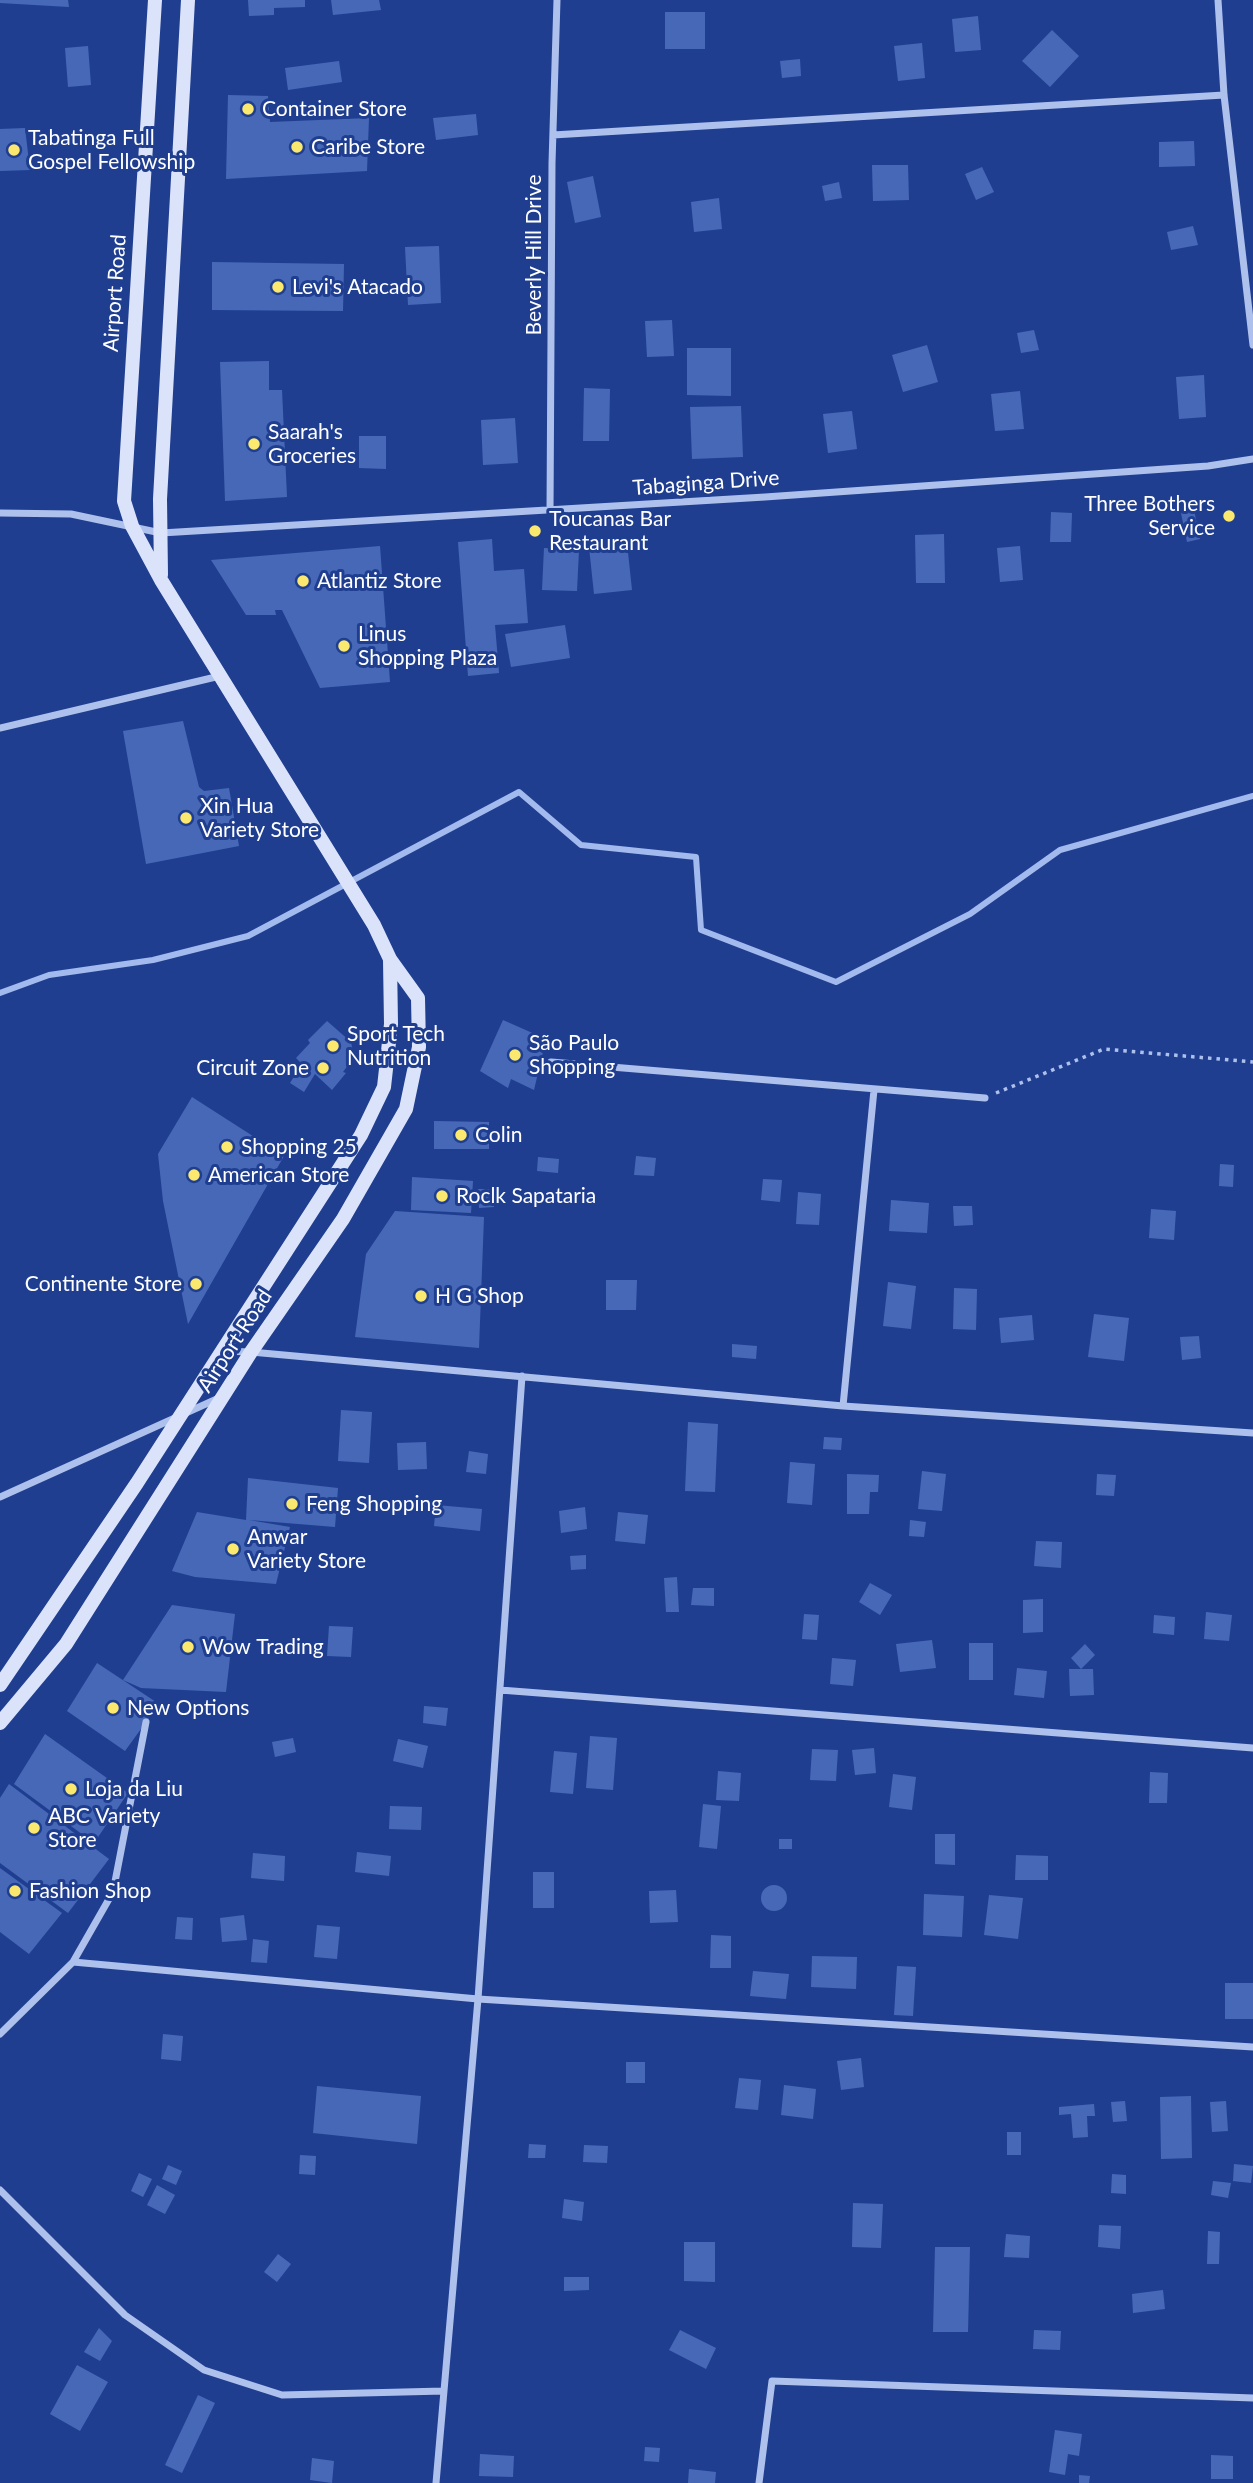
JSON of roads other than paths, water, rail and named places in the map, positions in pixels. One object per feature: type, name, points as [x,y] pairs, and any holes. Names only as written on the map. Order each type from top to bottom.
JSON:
[{"type":"street","name":"Airport Road","points":[[0,1723],[66,1644],[251,1352],[343,1220],[406,1109],[419,1047],[418,998],[390,959],[374,925],[344,875],[162,580],[132,526],[124,501],[155,0]]},
{"type":"street","name":"Airport Road","points":[[162,580],[160,499],[188,0]]},
{"type":"street","name":"Beverly Hill Drive","points":[[550,511],[553,135],[557,0]]},
{"type":"street","points":[[1218,0],[1224,95],[1253,345]]},
{"type":"street","points":[[553,135],[1224,95]]},
{"type":"street","name":"Tabaginga Drive","points":[[0,513],[71,514],[161,533],[550,511],[1194,467],[1253,459]]},
{"type":"street","points":[[0,728],[220,676]]},
{"type":"street","name":"Airport Road","points":[[0,1685],[65,1592],[361,1135],[384,1087],[391,1024],[390,959]]},
{"type":"street","points":[[551,1062],[985,1098]]},
{"type":"street","points":[[843,1406],[874,1090]]},
{"type":"street","points":[[221,1351],[843,1406],[1253,1433]]},
{"type":"street","points":[[436,2483],[478,1999],[522,1376]]},
{"type":"street","points":[[0,1497],[226,1395]]},
{"type":"street","points":[[500,1690],[1253,1748]]},
{"type":"street","points":[[0,2034],[73,1962],[113,1892],[146,1722]]},
{"type":"street","points":[[73,1962],[478,1999],[1253,2047]]},
{"type":"street","points":[[0,2190],[125,2315],[204,2370],[282,2395],[444,2390]]},
{"type":"street","points":[[759,2483],[772,2381],[1253,2398]]},
{"type":"waterway","points":[[0,993],[49,975],[153,960],[248,936],[519,792],[581,845],[696,857],[701,930],[836,982],[970,914],[1060,850],[1253,796]]},
{"type":"place","name":"Container Store","points":[[248,109]]},
{"type":"place","name":"Caribe Store","points":[[297,147]]},
{"type":"place","name":"Tabatinga Full Gospel Fellowship","points":[[14,150]]},
{"type":"place","name":"Levi's Atacado","points":[[278,287]]},
{"type":"place","name":"Saarah's Groceries","points":[[254,444]]},
{"type":"place","name":"Three Bothers Service","points":[[1229,516]]},
{"type":"place","name":"Toucanas Bar Restaurant","points":[[535,531]]},
{"type":"place","name":"Atlantiz Store","points":[[303,581]]},
{"type":"place","name":"Linus Shopping Plaza","points":[[344,646]]},
{"type":"place","name":"Xin Hua Variety Store","points":[[186,818]]},
{"type":"place","name":"Sport Tech Nutrition","points":[[333,1046]]},
{"type":"place","name":"São Paulo Shopping","points":[[515,1055]]},
{"type":"place","name":"Circuit Zone","points":[[323,1068]]},
{"type":"place","name":"Colin","points":[[461,1135]]},
{"type":"place","name":"Shopping 25","points":[[227,1147]]},
{"type":"place","name":"American Store","points":[[194,1175]]},
{"type":"place","name":"Roclk Sapataria","points":[[442,1196]]},
{"type":"place","name":"Continente Store","points":[[196,1284]]},
{"type":"place","name":"H G Shop","points":[[421,1296]]},
{"type":"place","name":"Feng Shopping","points":[[292,1504]]},
{"type":"place","name":"Anwar Variety Store","points":[[233,1549]]},
{"type":"place","name":"Wow Trading","points":[[188,1647]]},
{"type":"place","name":"New Options","points":[[113,1708]]},
{"type":"place","name":"Loja da Liu","points":[[71,1789]]},
{"type":"place","name":"ABC Variety Store","points":[[34,1828]]},
{"type":"place","name":"Fashion Shop","points":[[15,1891]]}]
